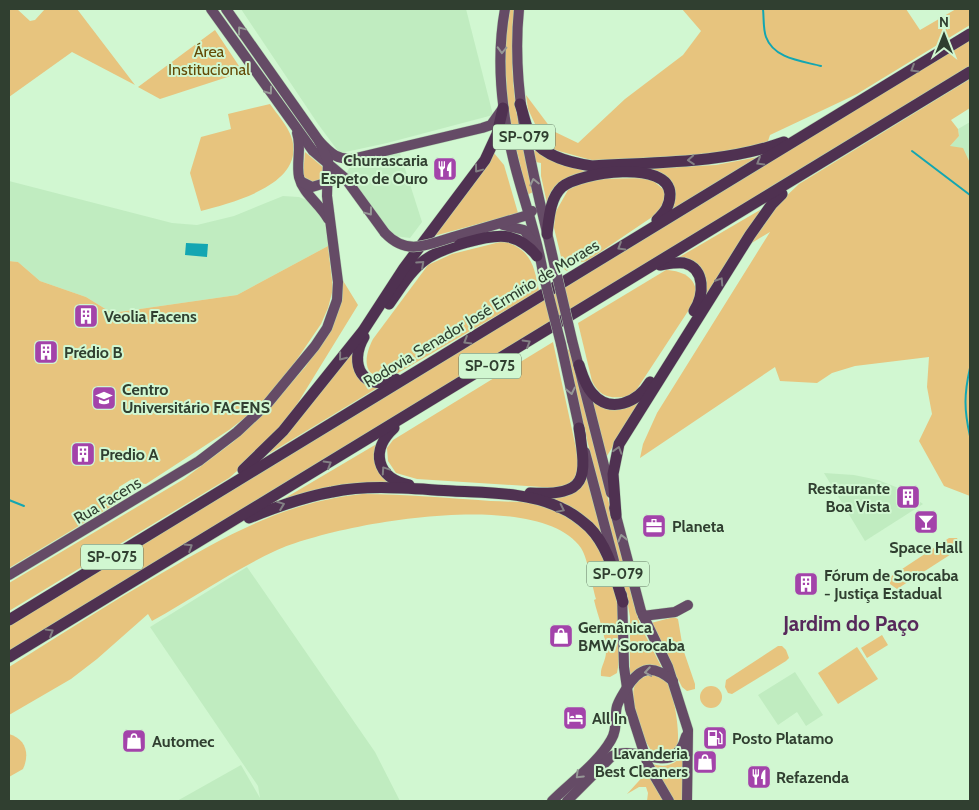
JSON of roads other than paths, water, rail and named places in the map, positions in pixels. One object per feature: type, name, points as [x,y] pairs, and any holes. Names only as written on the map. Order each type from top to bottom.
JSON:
[{"type":"highway","name":"Rodovia Senador José Ermírio de Moraes","points":[[9,620],[214,493],[970,34]]},
{"type":"highway","name":"SP-075","points":[[9,658],[802,177],[970,72]]},
{"type":"highway","points":[[520,104],[532,138],[541,148],[573,163],[592,166],[736,155],[806,134]]},
{"type":"highway","points":[[214,493],[248,466],[283,431],[363,330],[418,248],[485,160],[497,134],[503,108]]},
{"type":"highway","points":[[547,234],[549,216],[556,194],[574,179],[595,174],[646,172],[657,175],[665,181],[670,190],[670,201],[666,212],[646,232]]},
{"type":"highway","points":[[616,515],[613,474],[619,444],[750,235],[772,204],[802,177]]},
{"type":"highway","points":[[429,364],[392,380],[379,383],[365,376],[356,360],[359,346],[418,266],[436,254],[451,248],[501,237],[517,240],[537,256]]},
{"type":"highway","points":[[579,365],[590,392],[597,399],[607,403],[620,404],[631,401],[647,386],[696,308],[701,292],[699,276],[691,266],[683,263],[671,263],[653,267]]},
{"type":"highway","points":[[421,408],[393,429],[382,443],[379,451],[379,461],[386,474],[392,479],[408,485],[543,494],[563,493],[574,487],[583,474],[584,460],[579,428]]},
{"type":"highway","points":[[219,529],[290,502],[333,491],[374,487],[492,494],[533,499],[560,507],[576,517],[598,537],[614,572],[623,602]]},
{"type":"main road","points":[[211,9],[318,157],[319,181]]},
{"type":"main road","points":[[226,9],[320,141],[331,154],[338,158],[356,158],[491,125],[497,120],[503,108]]},
{"type":"main road","name":"SP-079","points":[[505,9],[501,84],[503,108],[512,158],[543,272],[579,428],[623,602],[626,690],[653,775],[669,801]]},
{"type":"main road","name":"SP-079","points":[[519,9],[516,56],[525,142],[572,340],[636,594],[674,682],[688,730],[687,801]]},
{"type":"main road","points":[[255,71],[259,65],[263,66],[281,92],[286,95]]},
{"type":"main road","points":[[296,128],[300,150],[298,165],[319,181],[344,178],[385,233],[398,244],[408,247],[428,244],[495,225],[528,214],[539,202]]},
{"type":"main road","points":[[319,181],[328,157],[320,141]]},
{"type":"main road","name":"Rua Facens","points":[[9,575],[199,460],[237,432],[268,403],[315,346],[327,328],[337,300],[338,271],[327,196],[319,181]]},
{"type":"main road","name":"Rua Facens","points":[[319,181],[322,208],[330,222]]},
{"type":"main road","points":[[495,225],[510,225],[524,230],[532,239],[543,272]]},
{"type":"main road","points":[[644,616],[675,612],[688,605]]},
{"type":"main road","points":[[552,801],[603,752],[611,741],[616,732],[617,706],[634,677],[648,670],[658,670],[674,682]]},
{"type":"main road","points":[[566,801],[612,756],[620,753],[646,753],[663,760],[677,755],[684,743],[688,730]]},
{"type":"water","points":[[186,243],[208,244],[207,257],[185,255]]},
{"type":"waterway","points":[[763,9],[765,34],[775,50],[789,58],[821,66]]},
{"type":"waterway","points":[[912,151],[970,195]]},
{"type":"waterway","points":[[970,368],[966,402],[970,436]]},
{"type":"waterway","points":[[9,500],[24,506]]},
{"type":"place","name":"Churrascaria Espeto de Ouro","points":[[445,169]]},
{"type":"place","name":"Veolia Facens","points":[[86,316]]},
{"type":"place","name":"Prédio B","points":[[46,352]]},
{"type":"place","name":"Centro Universitário FACENS","points":[[104,398]]},
{"type":"place","name":"Predio A","points":[[83,454]]},
{"type":"place","name":"Restaurante Boa Vista","points":[[908,497]]},
{"type":"place","name":"Space Hall","points":[[926,522]]},
{"type":"place","name":"Planeta","points":[[654,526]]},
{"type":"place","name":"Fórum de Sorocaba - Justiça Estadual","points":[[806,584]]},
{"type":"place","name":"Germânica BMW Sorocaba","points":[[561,636]]},
{"type":"place","name":"All In","points":[[575,718]]},
{"type":"place","name":"Posto Platamo","points":[[715,738]]},
{"type":"place","name":"Automec","points":[[134,741]]},
{"type":"place","name":"Lavanderia Best Cleaners","points":[[705,762]]},
{"type":"place","name":"Refazenda","points":[[759,777]]},
{"type":"district","name":"Jardim do Paço","points":[[851,624]]},
{"type":"park label","name":"Área Institucional","points":[[209,60]]}]
